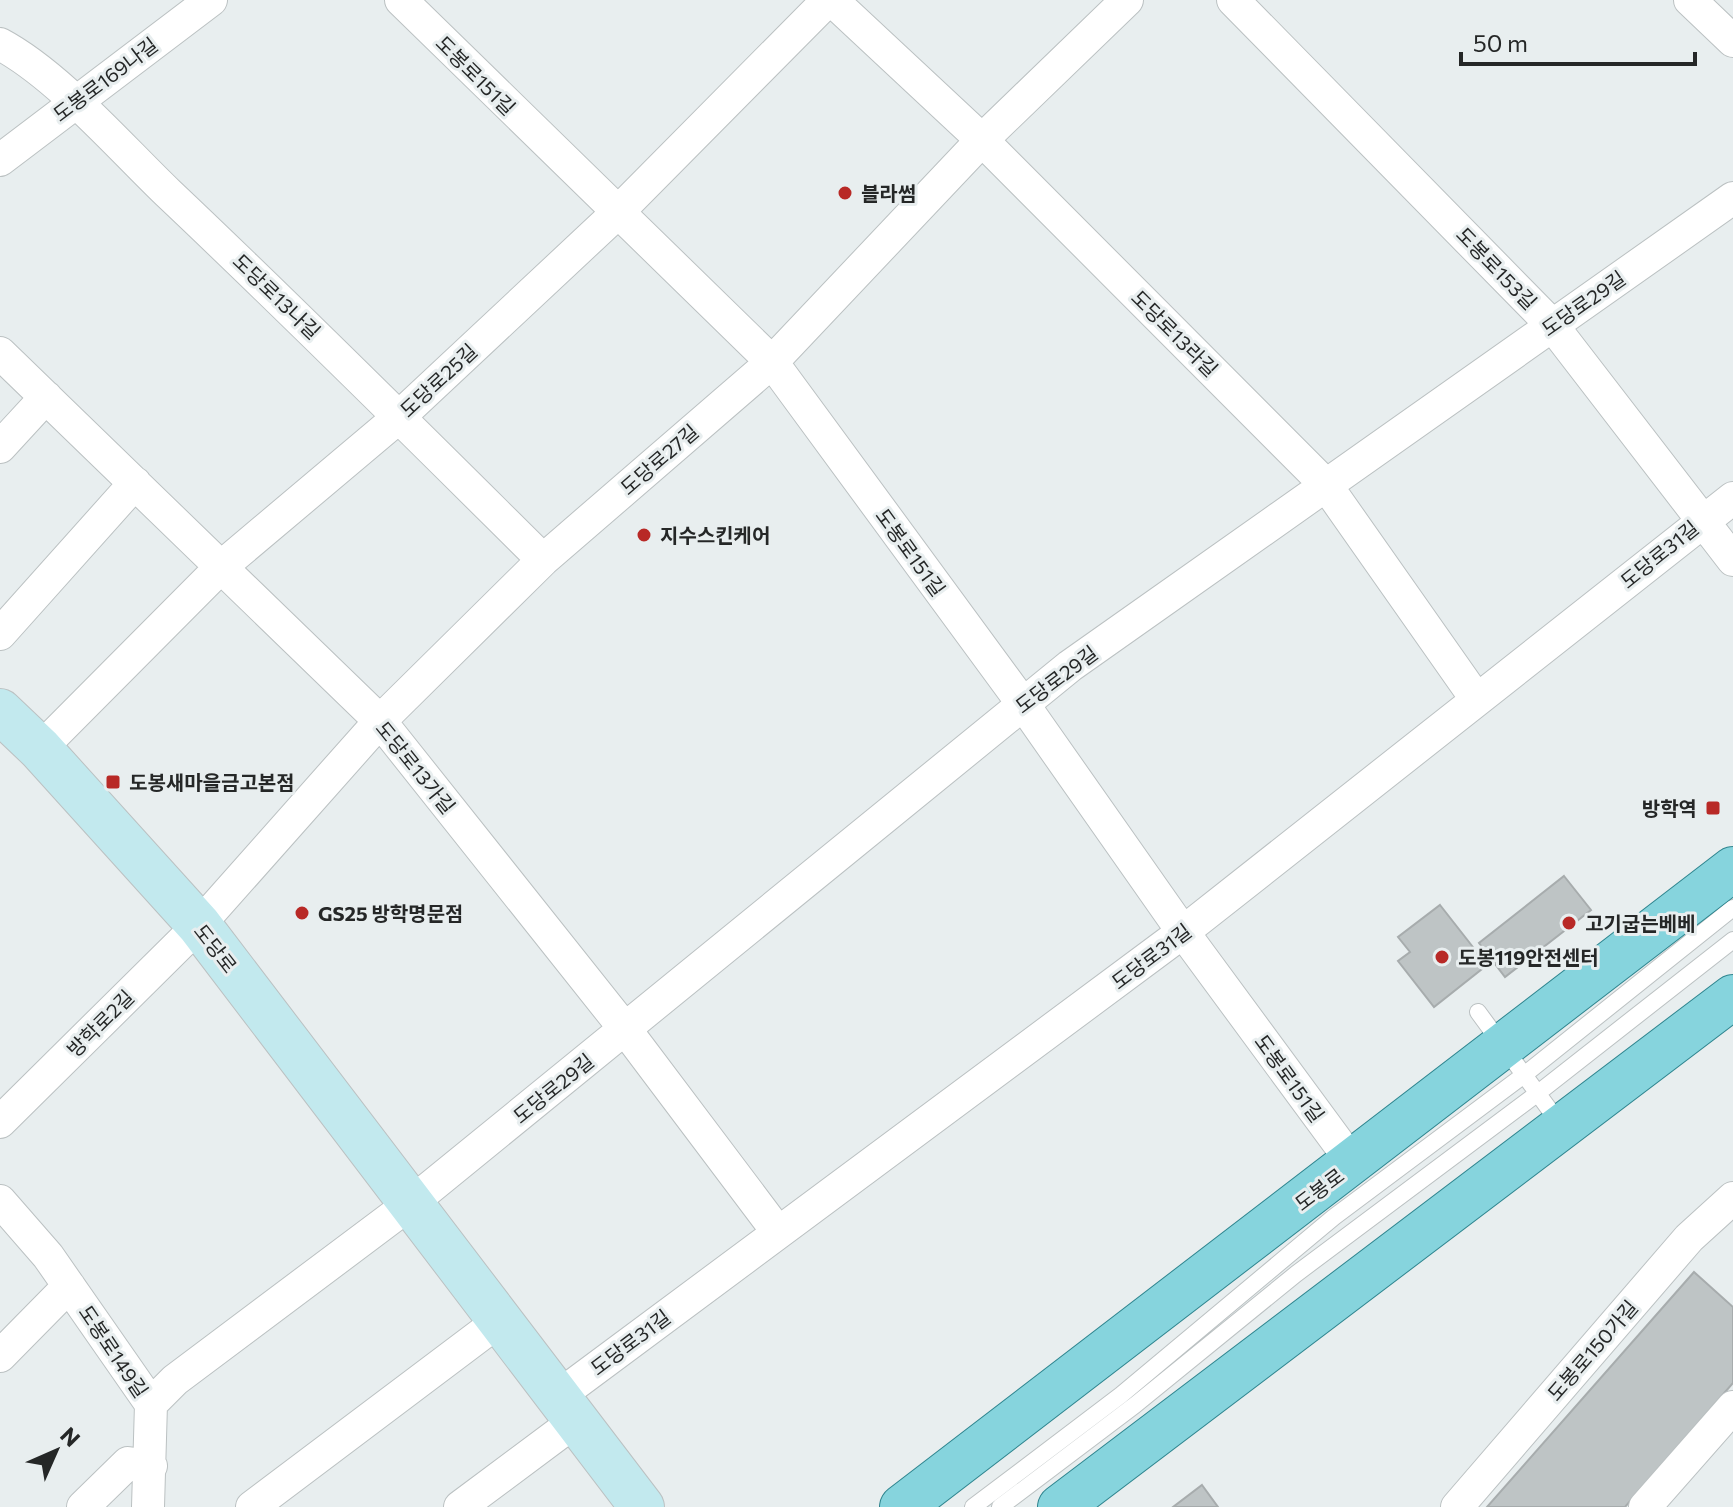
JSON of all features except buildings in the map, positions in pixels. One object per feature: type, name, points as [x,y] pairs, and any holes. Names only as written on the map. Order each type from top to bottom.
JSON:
[{"type":"main road","name":"도당로","points":[[0,711],[40,749],[199,925],[565,1410],[642,1507]]},
{"type":"main road","name":"도봉로","points":[[902,1507],[1353,1163],[1514,1061],[1733,869]]},
{"type":"main road","points":[[1060,1507],[1733,997]]},
{"type":"street","name":"도봉로169나길","points":[[0,160],[211,0]]},
{"type":"street","name":"도봉로151길","points":[[401,0],[616,214],[772,362],[1353,1163]]},
{"type":"street","name":"도당로25길","points":[[40,749],[221,567],[399,417],[616,214],[830,0]]},
{"type":"street","name":"도당로13라길","points":[[830,0],[982,140],[1326,485],[1477,700]]},
{"type":"street","name":"도당로27길","points":[[199,925],[380,721],[543,560],[772,362],[982,140],[1127,0]]},
{"type":"street","name":"도봉로153길","points":[[1233,0],[1552,325],[1733,560]]},
{"type":"street","points":[[1690,0],[1733,41]]},
{"type":"street","name":"도당로13나길","points":[[0,44],[17,53],[74,103],[543,560]]},
{"type":"street","name":"도당로29길","points":[[411,1203],[1023,704],[1326,485],[1733,198]]},
{"type":"street","name":"도당로13가길","points":[[0,353],[380,721],[625,1029],[777,1231]]},
{"type":"street","points":[[0,447],[46,397]]},
{"type":"street","points":[[0,634],[135,483]]},
{"type":"street","name":"도당로31길","points":[[565,1410],[777,1231],[1183,932],[1701,520],[1733,498]]},
{"type":"street","name":"방학로2길","points":[[0,1122],[199,925]]},
{"type":"street","name":"도봉로150가길","points":[[1457,1507],[1689,1238],[1733,1198]]},
{"type":"street","name":"도봉로149길","points":[[0,1201],[69,1286],[151,1404],[148,1507]]},
{"type":"street","points":[[151,1404],[175,1380],[411,1203]]},
{"type":"street","name":"도봉로149길","points":[[0,1356],[69,1286]]},
{"type":"street","points":[[252,1507],[499,1321]]},
{"type":"street","points":[[1645,1507],[1733,1407]]},
{"type":"street","points":[[460,1507],[565,1410]]},
{"type":"street","points":[[83,1507],[128,1463],[151,1466]]},
{"type":"lane","points":[[973,1507],[1121,1395],[1514,1061],[1733,908]]},
{"type":"lane","points":[[1000,1507],[1135,1405],[1296,1274],[1538,1093],[1733,940]]},
{"type":"lane","points":[[1478,1012],[1563,1128]]},
{"type":"place","name":"블라썸","points":[[845,193]]},
{"type":"place","name":"지수스킨케어","points":[[644,535]]},
{"type":"place","name":"도봉새마을금고본점","points":[[113,782]]},
{"type":"place","name":"방학역","points":[[1713,808]]},
{"type":"place","name":"GS25 방학명문점","points":[[302,913]]},
{"type":"place","name":"고기굽는베베","points":[[1569,923]]},
{"type":"place","name":"도봉119안전센터","points":[[1442,957]]}]
